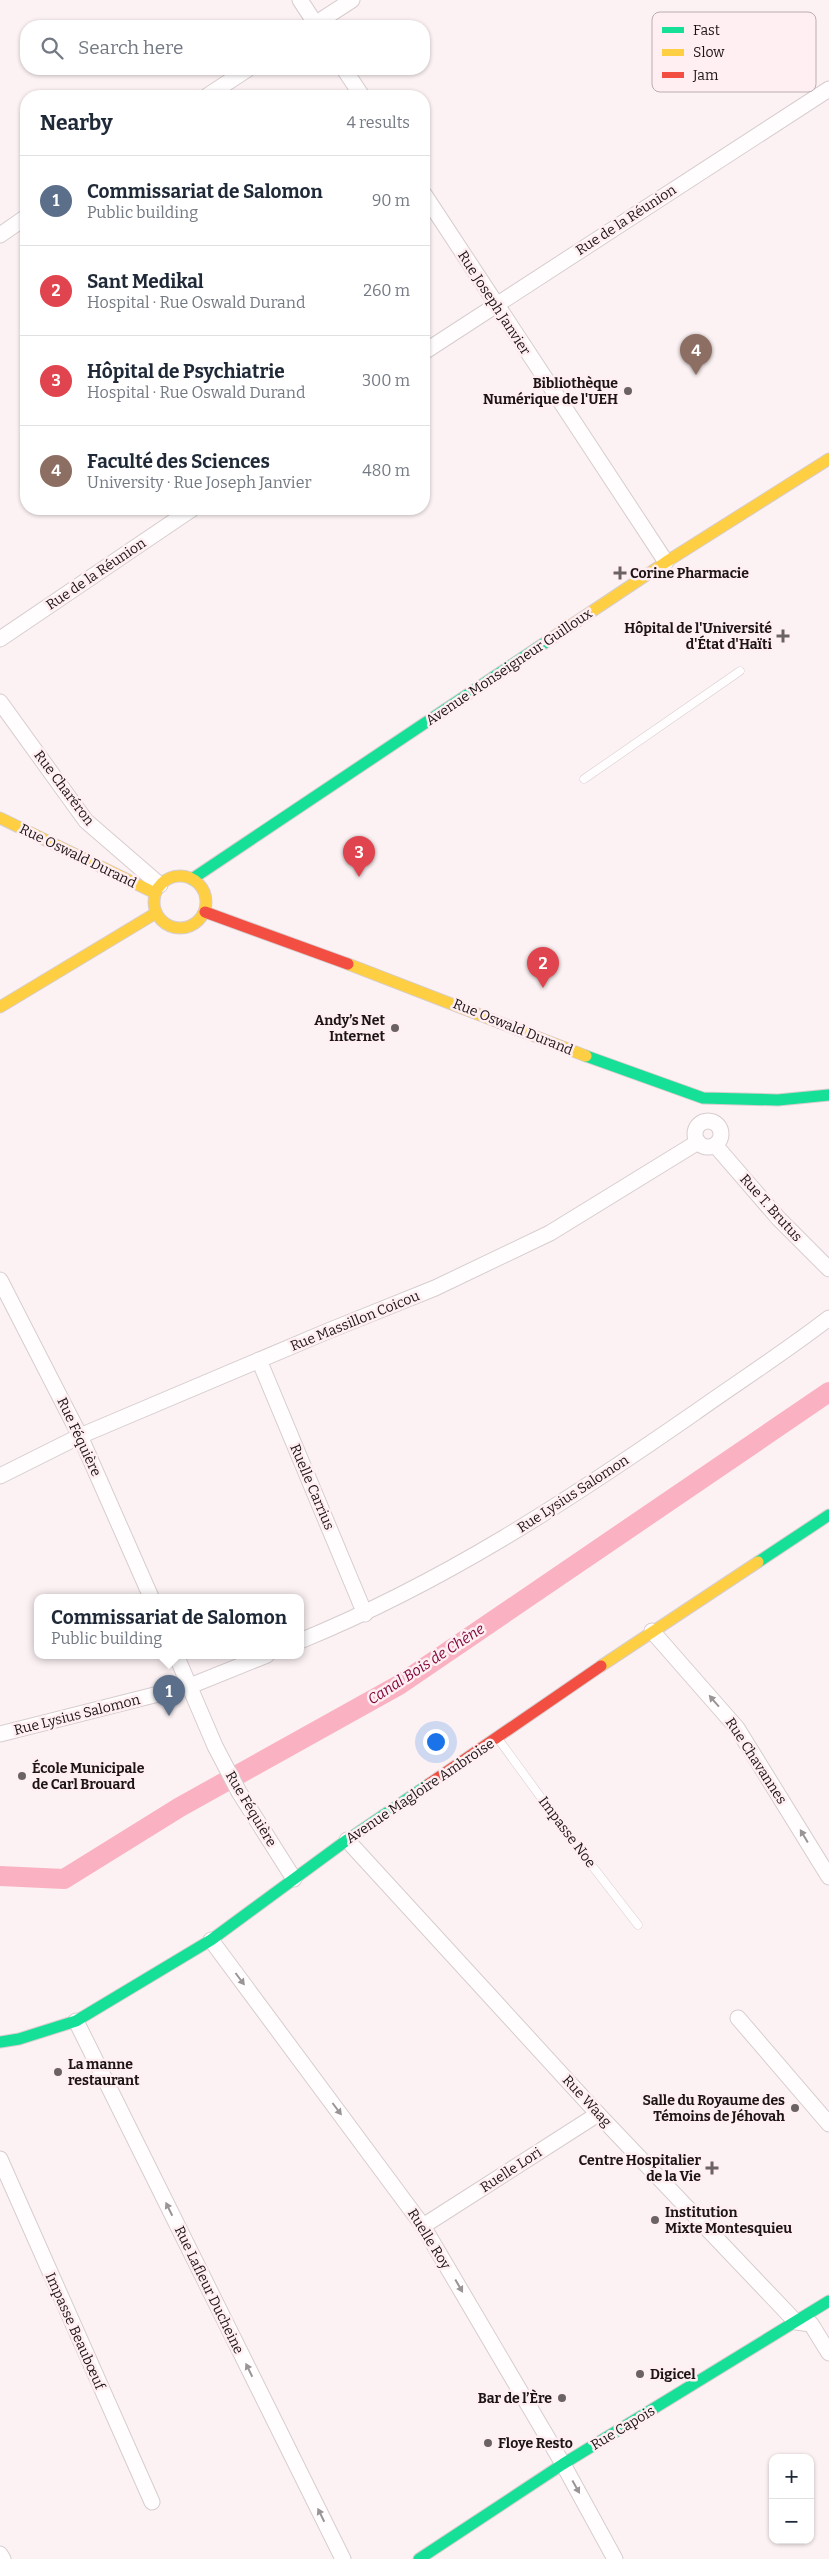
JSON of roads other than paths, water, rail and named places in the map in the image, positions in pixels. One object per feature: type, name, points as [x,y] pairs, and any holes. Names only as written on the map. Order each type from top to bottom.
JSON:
[{"type":"street","points":[[300,0],[312,20]]},
{"type":"street","points":[[322,20],[352,0]]},
{"type":"street","points":[[216,90],[239,75]]},
{"type":"street","points":[[348,75],[358,90]]},
{"type":"street","name":"Rue de la Réunion","points":[[430,348],[494,304],[829,89]]},
{"type":"street","name":"Rue Joseph Janvier","points":[[430,203],[494,304],[666,562]]},
{"type":"street","points":[[0,235],[20,221]]},
{"type":"street","name":"Avenue Monseigneur Guilloux","points":[[192,879],[666,562],[829,459]]},
{"type":"street","name":"Rue de la Réunion","points":[[0,639],[183,515]]},
{"type":"street","name":"Rue Charéron","points":[[0,702],[86,821],[157,889]]},
{"type":"street","name":"Rue Oswald Durand","points":[[0,818],[157,889]]},
{"type":"street","points":[[174,876],[192,879],[198,883],[206,897],[205,912],[200,920],[185,928],[168,926],[156,913],[154,907],[157,889],[174,876]]},
{"type":"street","name":"Rue Oswald Durand","points":[[205,912],[404,984],[629,1073],[703,1098],[778,1100],[829,1095]]},
{"type":"street","points":[[0,1007],[156,913]]},
{"type":"street","points":[[703,1098],[704,1122],[696,1131],[698,1142],[706,1147],[715,1145],[721,1135],[719,1129],[710,1122],[704,1122]]},
{"type":"street","name":"Rue Massillon Coicou","points":[[0,1476],[80,1436],[258,1360],[436,1288],[550,1233],[698,1142]]},
{"type":"street","name":"Rue T. Brutus","points":[[715,1145],[779,1219],[829,1269]]},
{"type":"street","name":"Rue Féquière","points":[[0,1280],[80,1436],[150,1594]]},
{"type":"street","name":"Rue Lysius Salomon","points":[[304,1639],[365,1614],[476,1556],[590,1486],[829,1318]]},
{"type":"street","name":"Ruelle Carrius","points":[[258,1360],[365,1614]]},
{"type":"street","name":"Avenue Magloire Ambroise","points":[[0,2042],[19,2039],[76,2021],[211,1940],[348,1840],[652,1631],[829,1515]]},
{"type":"street","name":"Rue Chavannes","points":[[652,1631],[737,1728],[829,1877]]},
{"type":"street","name":"Rue Féquière","points":[[178,1659],[216,1746],[239,1792],[294,1879]]},
{"type":"street","name":"Rue Lysius Salomon","points":[[0,1734],[190,1686],[257,1659]]},
{"type":"street","name":"Rue Waag","points":[[348,1840],[598,2114],[796,2322],[811,2324],[829,2353]]},
{"type":"street","name":"Ruelle Roy","points":[[211,1940],[424,2226],[564,2464],[615,2559]]},
{"type":"street","points":[[738,2018],[829,2124]]},
{"type":"street","name":"Rue Lafleur Ducheine","points":[[76,2021],[343,2559]]},
{"type":"street","name":"Ruelle Lori","points":[[424,2226],[598,2114]]},
{"type":"street","name":"Impasse Beaubœuf","points":[[0,2159],[152,2502]]},
{"type":"street","name":"Rue Capois","points":[[419,2559],[564,2464],[829,2301]]},
{"type":"street","points":[[0,2554],[2,2559]]},
{"type":"lane","points":[[584,779],[740,670]]},
{"type":"lane","name":"Impasse Noe","points":[[498,1738],[569,1836],[638,1925]]},
{"type":"waterway","name":"Canal Bois de Chêne","points":[[0,1876],[64,1879],[180,1807],[399,1685],[829,1392]]},
{"type":"place","name":"Faculté des Sciences","points":[[696,375]]},
{"type":"place","name":"Bibliothèque Numérique de l'UEH","points":[[628,391]]},
{"type":"place","name":"Corine Pharmacie","points":[[620,573]]},
{"type":"place","name":"Hôpital de l'Université d'État d'Haïti","points":[[783,636]]},
{"type":"place","name":"Hôpital de Psychiatrie","points":[[359,877]]},
{"type":"place","name":"Sant Medikal","points":[[543,988]]},
{"type":"place","name":"Andy’s Net Internet","points":[[395,1028]]},
{"type":"place","name":"Commissariat de Salomon","points":[[169,1716]]},
{"type":"place","name":"École Municipale de Carl Brouard","points":[[22,1776]]},
{"type":"place","name":"La manne restaurant","points":[[58,2072]]},
{"type":"place","name":"Salle du Royaume des Témoins de Jéhovah","points":[[795,2108]]},
{"type":"place","name":"Centre Hospitalier de la Vie","points":[[712,2168]]},
{"type":"place","name":"Institution Mixte Montesquieu","points":[[655,2220]]},
{"type":"place","name":"Digicel","points":[[640,2374]]},
{"type":"place","name":"Bar de l’Ère","points":[[562,2398]]},
{"type":"place","name":"Floye Resto","points":[[488,2443]]}]
